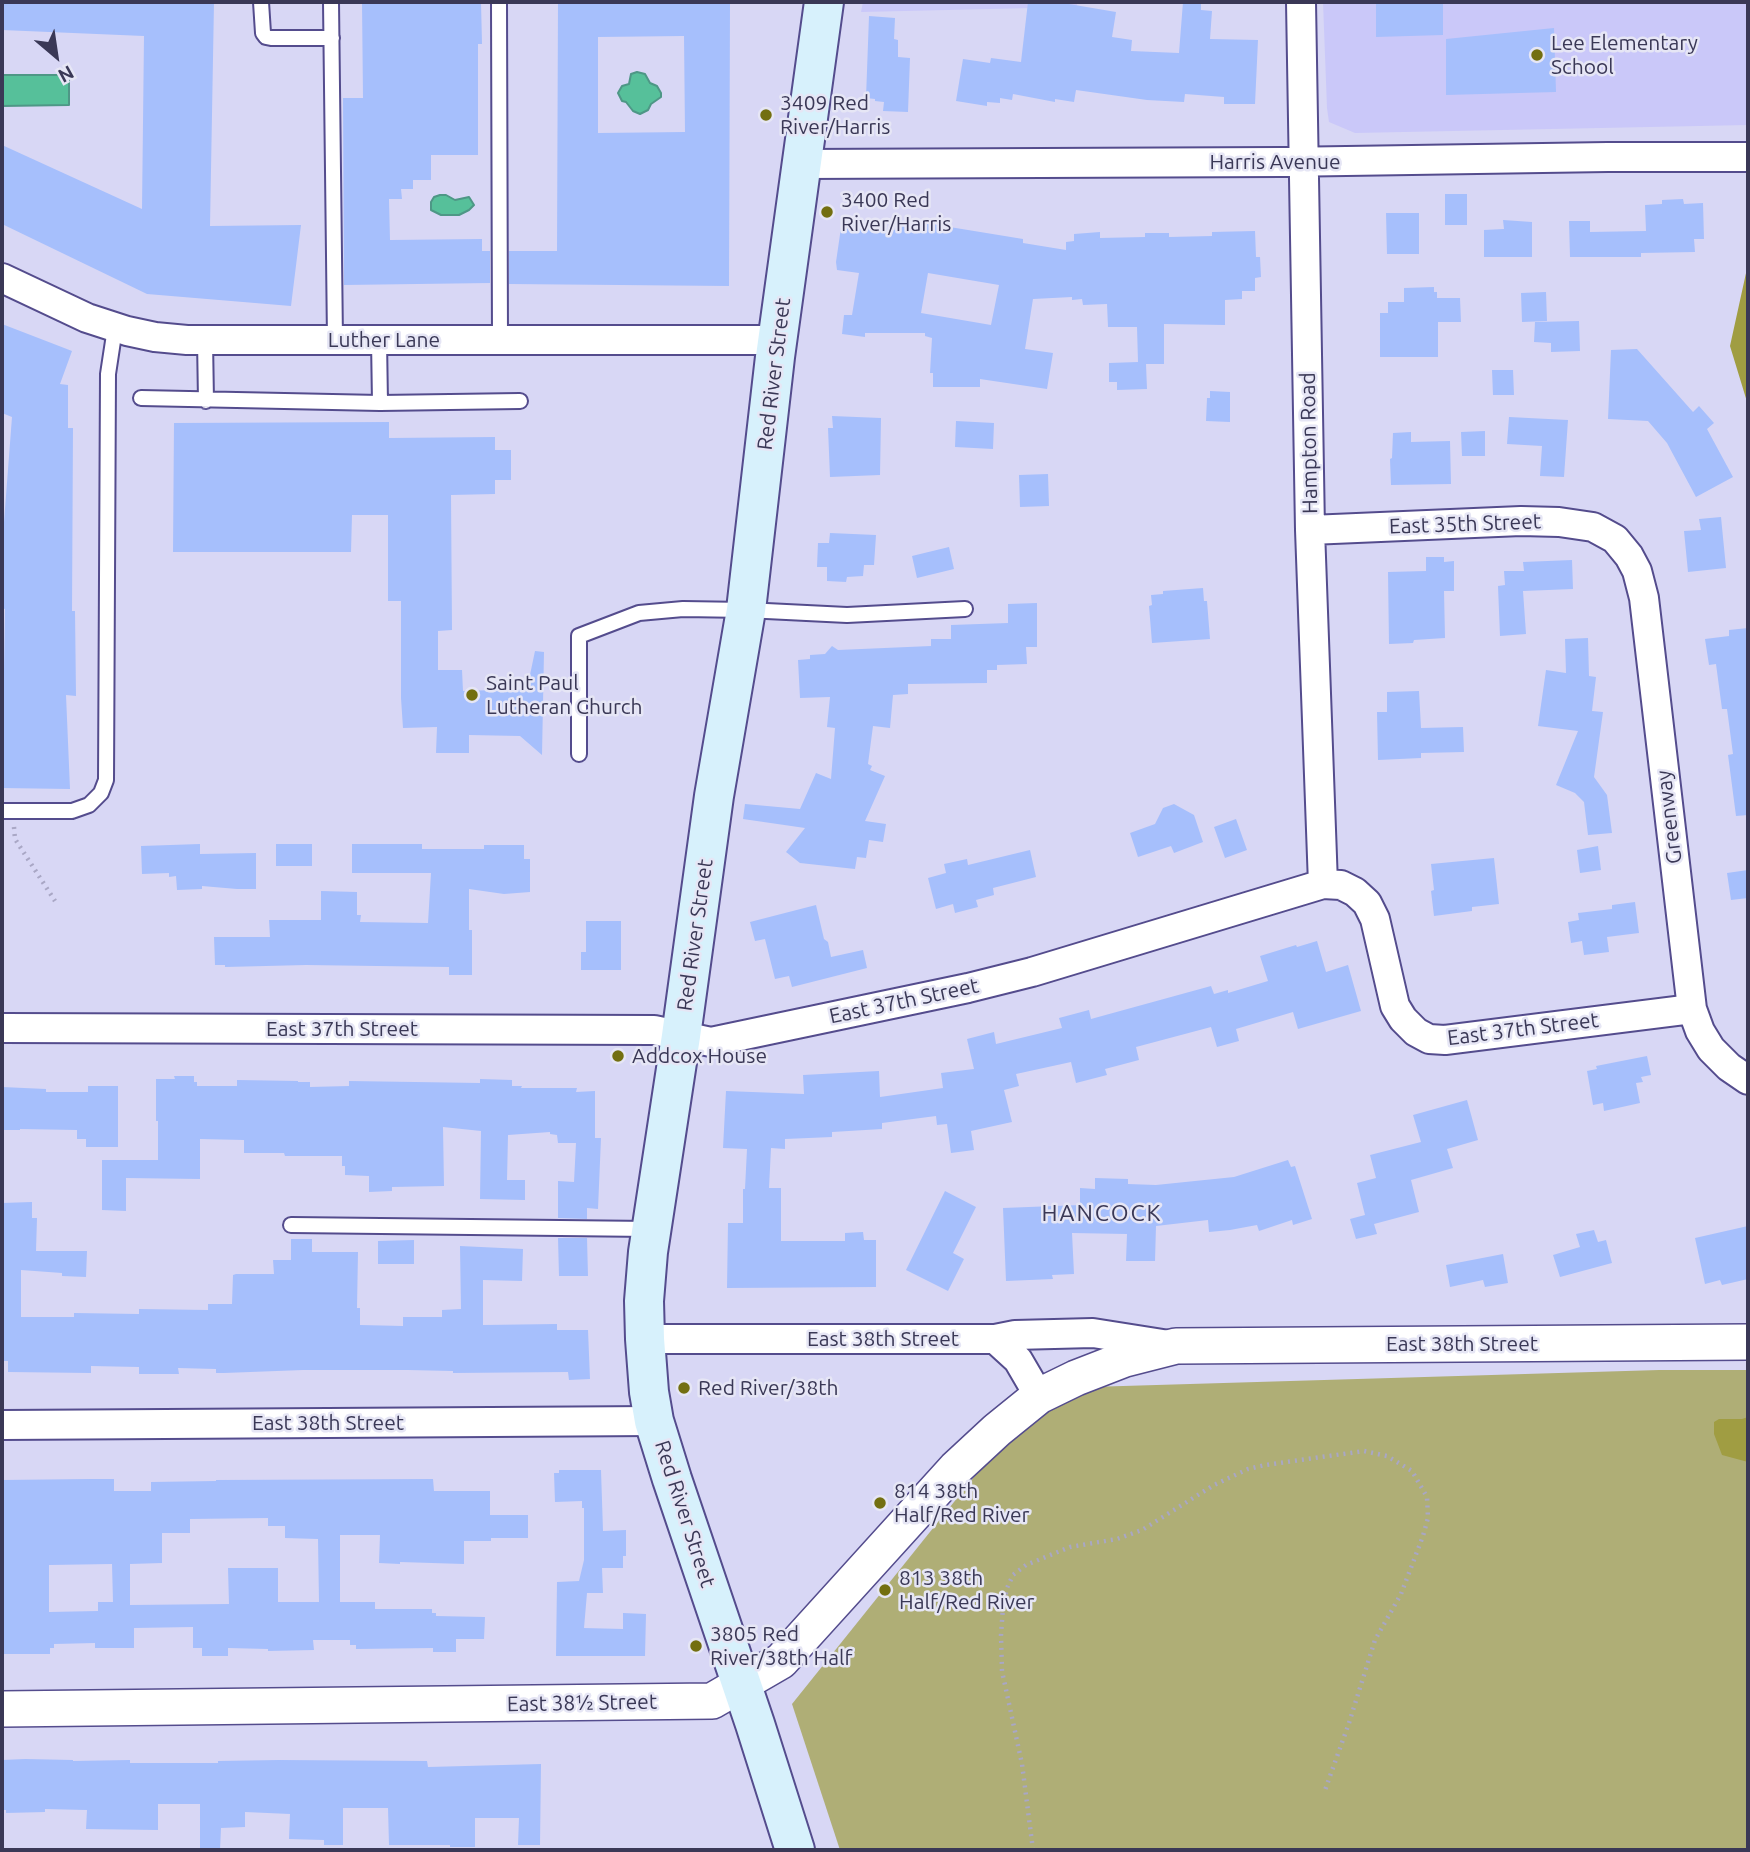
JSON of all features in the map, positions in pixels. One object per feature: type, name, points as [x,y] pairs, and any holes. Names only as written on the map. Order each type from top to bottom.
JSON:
[{"type":"main road","name":"Red River Street","points":[[795,1850],[654,1422],[649,1392],[644,1301],[651,1229],[714,796],[746,610],[778,340],[824,2]]},
{"type":"street","name":"Hampton Road","points":[[1301,2],[1310,530],[1323,884]]},
{"type":"street","name":"Harris Avenue","points":[[801,164],[1748,157]]},
{"type":"street","name":"Luther Lane","points":[[2,278],[87,318],[155,337],[205,340],[778,340]]},
{"type":"street","name":"East 35th Street","points":[[1310,530],[1521,521],[1559,522],[1593,527],[1615,539]]},
{"type":"street","name":"Greenway","points":[[1615,539],[1637,571],[1644,598],[1692,1009],[1700,1031],[1711,1049],[1729,1067],[1748,1080]]},
{"type":"street","name":"East 37th Street","points":[[3,1028],[654,1030],[710,1042],[1032,972],[1323,884],[1341,885],[1355,892],[1367,903],[1375,919],[1395,1006],[1416,1032],[1430,1038],[1445,1040],[1692,1009]]},
{"type":"street","name":"East 38th Street","points":[[645,1339],[995,1339],[1014,1335],[1093,1333],[1175,1346],[1748,1342]]},
{"type":"street","points":[[995,1339],[1018,1360],[1039,1396]]},
{"type":"street","name":"East 38th Street","points":[[1039,1396],[1125,1359],[1175,1346]]},
{"type":"street","name":"East 38½ Street","points":[[2,1709],[712,1701],[781,1661],[956,1468],[1039,1396]]},
{"type":"street","name":"East 38th Street","points":[[2,1425],[654,1422]]},
{"type":"lane","points":[[261,2],[262,33],[266,37],[332,38]]},
{"type":"lane","points":[[331,2],[335,340]]},
{"type":"lane","points":[[499,2],[500,340]]},
{"type":"lane","points":[[8,811],[72,811],[89,805],[101,793],[106,780],[108,374],[116,327]]},
{"type":"lane","points":[[205,340],[206,401]]},
{"type":"lane","points":[[379,340],[380,403]]},
{"type":"lane","points":[[141,398],[380,403],[520,401]]},
{"type":"lane","points":[[579,754],[579,636],[639,613],[683,609],[847,615],[965,609]]},
{"type":"lane","points":[[291,1225],[651,1229]]},
{"type":"path","points":[[8,811],[15,839],[55,901]]},
{"type":"path","points":[[1034,1850],[1022,1764],[1002,1671],[1003,1607],[1013,1575],[1026,1564],[1070,1547],[1118,1539],[1142,1530],[1214,1485],[1248,1469],[1364,1451],[1387,1456],[1412,1471],[1427,1497],[1428,1518],[1401,1594],[1375,1640],[1324,1793]]},
{"type":"shaded area","points":[[863,2],[1077,2],[1077,7],[861,12]]},
{"type":"shaded area","name":"Lee Elementary School","points":[[1323,2],[1748,2],[1748,125],[1355,133],[1329,122]]},
{"type":"shaded area","points":[[631,74],[645,74],[661,93],[661,97],[651,104],[648,110],[640,114],[622,101],[618,93],[622,86],[629,84]]},
{"type":"shaded area","points":[[2,75],[69,75],[69,105],[2,106]]},
{"type":"shaded area","points":[[440,195],[455,200],[469,197],[474,205],[459,215],[441,215],[431,210],[434,197]]},
{"type":"shaded area","points":[[1748,264],[1748,405],[1730,346]]},
{"type":"shaded area","points":[[1659,1370],[1748,1370],[1748,1850],[840,1850],[792,1704],[1039,1396],[1056,1388]]},
{"type":"shaded area","points":[[1748,1417],[1748,1462],[1722,1455],[1714,1434],[1714,1422],[1719,1419]]},
{"type":"building","points":[[2,2],[214,2],[210,226],[301,225],[291,306],[147,294],[2,224],[2,145],[142,209],[144,36],[2,30]]},
{"type":"building","points":[[362,2],[481,2],[482,44],[478,44],[478,155],[431,155],[431,180],[413,180],[413,189],[401,189],[402,199],[389,199],[390,240],[482,239],[482,251],[490,251],[490,283],[344,285],[343,98],[363,98]]},
{"type":"building","points":[[558,2],[730,2],[729,286],[509,284],[509,251],[557,251]],"holes":[[[684,36],[685,132],[598,133],[598,37]]]},
{"type":"building","points":[[1028,2],[1063,2],[1116,12],[1112,37],[1132,40],[1131,51],[1179,53],[1183,2],[1201,2],[1201,10],[1212,11],[1210,39],[1258,40],[1255,104],[1224,104],[1224,97],[1185,94],[1184,102],[1076,90],[1074,102],[1055,99],[1055,102],[1013,94],[1012,100],[1000,98],[1000,103],[987,102],[987,106],[956,101],[963,59],[990,63],[991,58],[1021,62]]},
{"type":"building","points":[[1376,2],[1443,2],[1443,35],[1376,37]]},
{"type":"building","points":[[869,16],[895,18],[894,39],[898,40],[898,57],[910,58],[908,112],[883,111],[884,102],[866,98]]},
{"type":"building","points":[[1554,28],[1556,92],[1446,95],[1446,39]]},
{"type":"building","points":[[1445,194],[1467,194],[1467,225],[1445,225]]},
{"type":"building","points":[[1683,199],[1684,204],[1703,203],[1704,239],[1694,239],[1695,252],[1641,253],[1641,257],[1570,257],[1569,221],[1590,221],[1590,232],[1646,231],[1645,205],[1662,204],[1662,200]]},
{"type":"building","points":[[1386,213],[1419,213],[1419,254],[1387,254]]},
{"type":"building","points":[[1503,220],[1532,222],[1532,257],[1484,257],[1484,230],[1504,229]]},
{"type":"building","points":[[842,221],[895,230],[897,221],[912,224],[913,221],[1023,239],[1023,243],[1066,250],[1066,242],[1074,241],[1074,234],[1100,232],[1100,238],[1145,237],[1145,233],[1169,233],[1169,237],[1255,231],[1256,257],[1260,257],[1261,277],[1255,278],[1255,291],[1242,291],[1242,299],[1225,300],[1225,325],[1164,324],[1164,364],[1146,364],[1147,389],[1117,390],[1117,382],[1109,382],[1109,363],[1138,362],[1137,327],[1108,327],[1107,304],[1083,305],[1082,299],[1072,300],[1072,297],[1033,299],[1025,349],[1053,353],[1047,389],[980,379],[980,387],[933,387],[933,373],[930,373],[932,338],[925,336],[925,333],[865,333],[865,337],[842,334],[844,315],[852,315],[859,273],[837,270]],"holes":[[[928,273],[999,285],[991,325],[921,313]]]},
{"type":"building","points":[[1434,287],[1437,298],[1460,298],[1461,322],[1438,322],[1438,357],[1380,357],[1380,313],[1388,313],[1388,302],[1404,302],[1404,288]]},
{"type":"building","points":[[1546,292],[1547,321],[1522,322],[1521,293]]},
{"type":"building","points":[[1579,321],[1580,351],[1551,352],[1551,343],[1534,342],[1535,322]]},
{"type":"building","points":[[2,324],[72,351],[60,384],[68,385],[68,428],[73,428],[72,611],[75,611],[76,696],[66,695],[70,789],[2,788],[5,609],[2,608],[2,522],[12,417],[2,413]]},
{"type":"building","points":[[1637,349],[1693,412],[1699,406],[1714,423],[1707,429],[1733,477],[1696,497],[1667,443],[1648,421],[1608,419],[1611,350]]},
{"type":"building","points":[[1492,370],[1513,370],[1514,395],[1493,395]]},
{"type":"building","points":[[1210,391],[1230,392],[1230,422],[1206,421]]},
{"type":"building","points":[[832,416],[881,418],[880,475],[830,477],[828,428],[833,428]]},
{"type":"building","points":[[1509,417],[1568,420],[1564,477],[1540,476],[1542,446],[1507,444]]},
{"type":"building","points":[[956,421],[994,423],[993,449],[955,447]]},
{"type":"building","points":[[389,422],[389,438],[495,437],[495,450],[511,450],[511,480],[495,480],[495,494],[451,495],[452,630],[438,631],[438,670],[462,670],[463,691],[527,689],[535,651],[544,652],[542,755],[520,736],[469,735],[469,753],[436,753],[437,727],[403,728],[401,601],[388,601],[388,515],[352,515],[351,552],[173,552],[174,423]]},
{"type":"building","points":[[1485,431],[1485,456],[1462,456],[1461,432]]},
{"type":"building","points":[[1411,432],[1411,442],[1450,441],[1451,484],[1391,485],[1393,433]]},
{"type":"building","points":[[1048,474],[1049,506],[1020,507],[1019,475]]},
{"type":"building","points":[[1721,517],[1726,568],[1688,572],[1684,531],[1701,530],[1699,519]]},
{"type":"building","points":[[830,533],[876,535],[874,565],[864,565],[863,576],[847,577],[846,582],[827,581],[827,567],[817,567],[818,543],[829,543]]},
{"type":"building","points":[[949,547],[954,569],[917,578],[912,556]]},
{"type":"building","points":[[1426,557],[1444,557],[1444,562],[1454,561],[1454,591],[1444,591],[1445,638],[1389,644],[1388,572],[1426,571]]},
{"type":"building","points":[[1572,560],[1573,589],[1523,591],[1526,634],[1500,636],[1498,586],[1505,585],[1504,571],[1524,571],[1523,562]]},
{"type":"building","points":[[1203,588],[1204,601],[1207,601],[1210,639],[1152,643],[1149,606],[1152,605],[1151,595],[1163,594],[1163,591]]},
{"type":"building","points":[[1037,603],[1037,647],[1026,647],[1027,664],[997,665],[997,670],[987,670],[987,683],[908,684],[908,694],[893,695],[890,728],[873,726],[868,764],[872,766],[870,770],[885,776],[865,821],[886,824],[883,842],[869,840],[866,858],[857,857],[855,869],[800,863],[786,852],[805,828],[743,819],[745,804],[800,809],[816,773],[831,779],[835,728],[827,727],[830,697],[800,698],[798,660],[810,659],[810,655],[825,654],[832,646],[838,650],[931,646],[931,639],[951,639],[951,625],[1008,623],[1008,604]]},
{"type":"building","points":[[1748,628],[1748,815],[1736,816],[1728,755],[1733,754],[1727,709],[1722,709],[1716,664],[1709,665],[1705,639],[1729,636],[1729,630]]},
{"type":"building","points":[[1588,638],[1589,676],[1596,677],[1592,711],[1603,712],[1594,777],[1607,795],[1612,833],[1588,835],[1584,802],[1575,793],[1556,785],[1578,731],[1538,726],[1546,670],[1566,673],[1565,639]]},
{"type":"building","points":[[1419,691],[1421,728],[1463,727],[1464,752],[1421,753],[1421,758],[1378,760],[1377,712],[1387,712],[1387,692]]},
{"type":"building","points":[[1174,804],[1194,815],[1203,842],[1174,853],[1171,846],[1138,857],[1130,833],[1155,824],[1163,808]]},
{"type":"building","points":[[1236,819],[1247,850],[1225,858],[1214,827]]},
{"type":"building","points":[[200,844],[200,854],[256,853],[256,889],[202,886],[202,889],[177,890],[176,876],[169,877],[169,873],[142,874],[141,846]]},
{"type":"building","points":[[276,844],[312,844],[312,866],[276,866]]},
{"type":"building","points":[[352,844],[422,844],[422,849],[484,849],[484,845],[524,845],[524,859],[530,859],[530,892],[504,894],[469,889],[472,975],[449,975],[449,967],[215,965],[214,937],[270,937],[269,920],[321,920],[321,891],[357,892],[357,915],[361,915],[360,922],[428,923],[431,873],[352,873]]},
{"type":"building","points":[[1598,846],[1601,870],[1580,873],[1577,850]]},
{"type":"building","points":[[1030,850],[1036,877],[993,888],[994,895],[976,900],[978,907],[955,913],[953,904],[936,909],[928,878],[946,873],[944,864],[967,859],[968,865]]},
{"type":"building","points":[[1494,858],[1499,904],[1434,916],[1431,864]]},
{"type":"building","points":[[1748,870],[1748,898],[1731,900],[1727,873]]},
{"type":"building","points":[[1635,902],[1639,933],[1607,937],[1609,952],[1584,955],[1582,941],[1571,943],[1568,922],[1579,920],[1578,913],[1612,909],[1612,905]]},
{"type":"building","points":[[816,905],[831,957],[863,950],[867,968],[792,987],[789,976],[775,979],[765,939],[755,941],[750,922]]},
{"type":"building","points":[[586,921],[621,921],[621,970],[581,970],[581,952],[586,952]]},
{"type":"building","points":[[1317,941],[1326,972],[1348,965],[1361,1011],[1298,1029],[1293,1012],[1236,1029],[1239,1041],[1217,1047],[1211,1027],[1136,1047],[1139,1060],[1105,1069],[1107,1075],[1076,1083],[1071,1062],[1016,1074],[1019,1086],[1004,1090],[1012,1122],[971,1131],[974,1150],[951,1153],[947,1124],[937,1125],[936,1116],[882,1123],[882,1129],[832,1132],[832,1137],[785,1139],[785,1149],[771,1148],[769,1188],[781,1188],[781,1241],[845,1241],[845,1233],[863,1232],[864,1240],[876,1240],[876,1287],[727,1288],[728,1223],[743,1223],[747,1149],[723,1148],[726,1091],[804,1094],[803,1075],[879,1071],[880,1097],[943,1088],[941,1073],[974,1069],[967,1039],[994,1032],[996,1044],[1062,1028],[1059,1018],[1089,1010],[1091,1019],[1211,986],[1214,994],[1228,990],[1228,993],[1268,981],[1260,956]]},
{"type":"building","points":[[1647,1056],[1651,1075],[1641,1077],[1643,1082],[1636,1083],[1640,1103],[1604,1111],[1603,1103],[1593,1105],[1587,1071],[1597,1069],[1596,1066]]},
{"type":"building","points":[[174,1076],[194,1076],[197,1086],[237,1086],[237,1080],[310,1082],[310,1087],[349,1086],[349,1081],[480,1083],[480,1079],[512,1080],[512,1086],[522,1086],[521,1088],[577,1088],[576,1092],[595,1091],[595,1138],[601,1138],[598,1209],[587,1208],[587,1219],[558,1218],[558,1181],[574,1182],[576,1143],[558,1143],[557,1135],[550,1132],[508,1135],[507,1180],[525,1180],[525,1200],[480,1199],[481,1131],[443,1127],[444,1186],[392,1187],[392,1191],[369,1192],[369,1176],[345,1175],[342,1156],[244,1153],[244,1140],[200,1139],[200,1179],[126,1178],[126,1211],[102,1210],[102,1160],[158,1160],[156,1079],[175,1079]]},
{"type":"building","points":[[88,1086],[118,1086],[118,1147],[86,1147],[86,1139],[77,1139],[77,1130],[2,1130],[2,1087],[46,1089],[46,1092],[88,1092]]},
{"type":"building","points":[[1467,1100],[1478,1140],[1447,1149],[1453,1168],[1411,1180],[1419,1212],[1374,1224],[1377,1234],[1356,1239],[1350,1219],[1365,1215],[1357,1183],[1376,1178],[1370,1155],[1421,1142],[1413,1115]]},
{"type":"building","points":[[1288,1160],[1291,1167],[1295,1166],[1312,1219],[1293,1225],[1292,1220],[1259,1231],[1257,1225],[1209,1232],[1208,1220],[1156,1226],[1155,1261],[1126,1261],[1127,1234],[1072,1233],[1074,1274],[1052,1275],[1053,1279],[1006,1281],[1003,1208],[1080,1205],[1080,1188],[1095,1189],[1095,1178],[1128,1179],[1128,1184],[1156,1185],[1234,1177]]},
{"type":"building","points":[[945,1191],[976,1207],[953,1253],[964,1259],[948,1291],[906,1270]]},
{"type":"building","points":[[32,1202],[32,1218],[37,1218],[36,1251],[87,1251],[86,1277],[21,1270],[21,1317],[74,1317],[74,1313],[139,1314],[139,1309],[208,1310],[208,1304],[232,1304],[233,1275],[274,1274],[273,1260],[291,1260],[291,1239],[312,1239],[312,1252],[358,1252],[357,1308],[360,1308],[360,1325],[403,1326],[403,1317],[442,1317],[442,1310],[461,1309],[460,1246],[523,1249],[522,1281],[483,1280],[483,1325],[557,1324],[557,1330],[588,1330],[590,1379],[569,1380],[568,1372],[453,1373],[408,1370],[216,1373],[216,1369],[178,1368],[179,1374],[139,1374],[139,1367],[91,1366],[91,1373],[8,1372],[8,1361],[2,1361],[2,1203]]},
{"type":"building","points":[[1748,1226],[1748,1279],[1722,1285],[1720,1280],[1705,1284],[1695,1238]]},
{"type":"building","points":[[1594,1230],[1598,1242],[1606,1240],[1612,1263],[1560,1277],[1553,1255],[1580,1247],[1576,1234]]},
{"type":"building","points":[[558,1238],[587,1238],[588,1276],[559,1276]]},
{"type":"building","points":[[414,1240],[414,1264],[378,1264],[378,1241]]},
{"type":"building","points":[[1503,1254],[1508,1283],[1485,1287],[1483,1280],[1450,1287],[1446,1265]]},
{"type":"building","points":[[559,1470],[601,1470],[603,1531],[626,1530],[623,1568],[602,1568],[603,1593],[587,1593],[584,1628],[623,1629],[623,1613],[646,1614],[645,1656],[556,1656],[557,1582],[579,1581],[584,1560],[584,1508],[582,1501],[555,1502],[554,1473],[559,1473]]},
{"type":"building","points":[[114,1479],[114,1491],[151,1491],[151,1482],[433,1479],[434,1491],[490,1491],[490,1515],[528,1515],[528,1538],[464,1541],[464,1564],[400,1564],[379,1563],[380,1535],[340,1535],[340,1602],[375,1602],[375,1609],[432,1609],[436,1616],[485,1617],[484,1639],[456,1639],[456,1652],[433,1652],[433,1648],[356,1649],[356,1645],[350,1645],[350,1640],[313,1640],[314,1650],[228,1648],[228,1656],[202,1656],[202,1648],[193,1648],[193,1627],[134,1628],[134,1648],[95,1648],[95,1643],[54,1644],[54,1648],[50,1648],[50,1654],[2,1654],[2,1480]],"holes":[[[268,1518],[268,1526],[285,1526],[285,1538],[318,1539],[319,1602],[278,1602],[278,1568],[228,1568],[229,1604],[130,1605],[130,1564],[162,1563],[162,1533],[190,1533],[190,1519]],[[112,1564],[113,1602],[98,1602],[98,1611],[49,1612],[49,1565]]]},
{"type":"building","points":[[2,1760],[130,1760],[130,1763],[427,1761],[428,1767],[541,1764],[540,1845],[518,1845],[519,1818],[475,1818],[475,1847],[389,1845],[388,1808],[343,1808],[343,1845],[324,1845],[324,1840],[289,1839],[290,1814],[245,1812],[245,1827],[221,1828],[220,1850],[200,1850],[200,1804],[158,1804],[158,1830],[86,1829],[87,1810],[45,1809],[45,1812],[6,1813],[6,1810],[2,1810]]},
{"type":"place","name":"Lee Elementary School","points":[[1537,55]]},
{"type":"place","name":"3409 Red River/Harris","points":[[766,115]]},
{"type":"place","name":"3400 Red River/Harris","points":[[827,212]]},
{"type":"place","name":"Saint Paul Lutheran Church","points":[[472,695]]},
{"type":"place","name":"Addcox House","points":[[618,1056]]},
{"type":"place","name":"Red River/38th","points":[[684,1388]]},
{"type":"place","name":"814 38th Half/Red River","points":[[880,1503]]},
{"type":"place","name":"813 38th Half/Red River","points":[[885,1590]]},
{"type":"place","name":"3805 Red River/38th Half","points":[[696,1646]]},
{"type":"district","name":"HANCOCK","points":[[1102,1213]]}]
